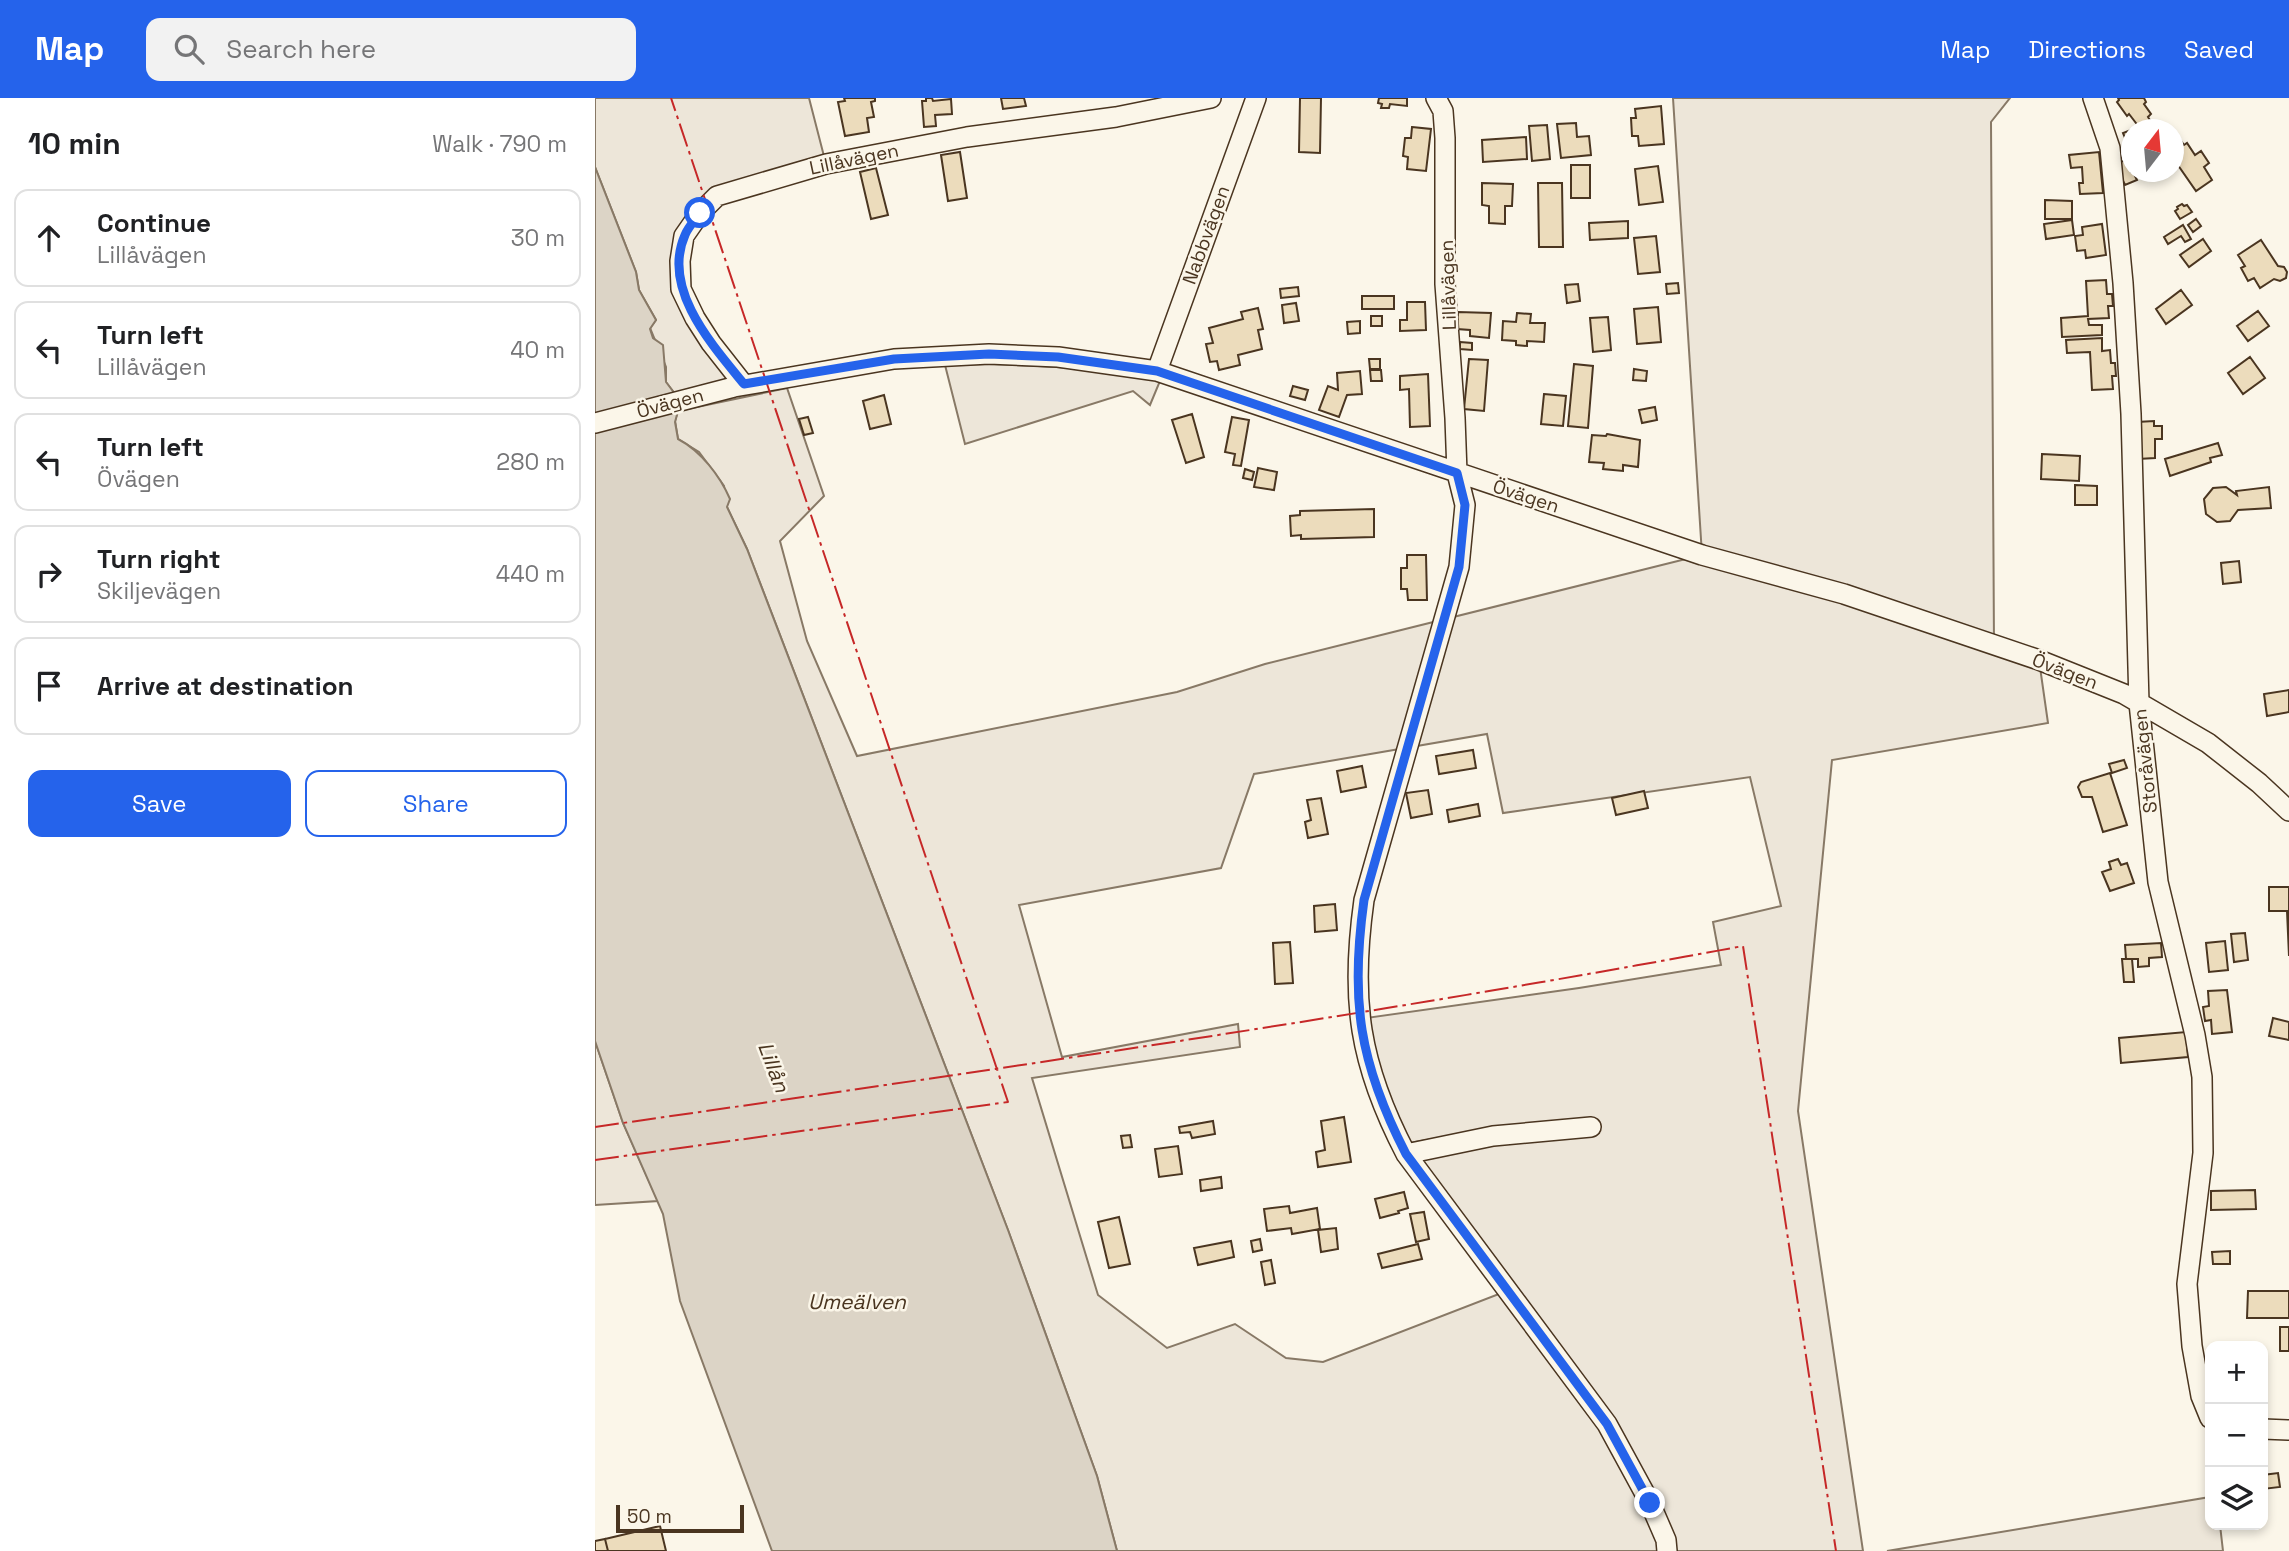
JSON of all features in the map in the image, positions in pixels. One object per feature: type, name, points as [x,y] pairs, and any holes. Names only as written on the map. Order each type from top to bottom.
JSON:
[{"type":"street","name":"Lillåvägen","points":[[744,384],[711,343],[681,289],[680,261],[684,236],[700,213],[717,196],[826,164],[967,137],[1116,117],[1211,98]]},
{"type":"street","name":"Nabbvägen","points":[[1157,371],[1256,98]]},
{"type":"street","name":"Lillåvägen","points":[[1436,98],[1443,111],[1445,138],[1445,284],[1457,473],[1465,505],[1459,567],[1364,900],[1357,946],[1356,995],[1360,1024],[1368,1063],[1384,1113],[1406,1154],[1607,1424],[1650,1503],[1666,1540],[1667,1551]]},
{"type":"street","name":"Storåvägen","points":[[2093,98],[2110,148],[2123,283],[2131,414],[2139,703],[2158,882],[2195,1035],[2202,1077],[2203,1153],[2187,1284],[2192,1346],[2205,1406]]},
{"type":"street","name":"Övägen","points":[[595,423],[744,384],[894,359],[989,354],[1058,357],[1157,371],[1702,555],[1844,594],[2039,660],[2123,694],[2208,743],[2259,783],[2289,811]]},
{"type":"street","points":[[1406,1154],[1493,1136],[1591,1127]]},
{"type":"street","points":[[2268,1429],[2289,1430]]},
{"type":"shaded area","points":[[595,98],[809,98],[826,164],[717,196],[684,236],[681,289],[744,385],[675,394],[666,382],[666,367],[650,328],[656,320],[639,290],[636,272],[595,167]]},
{"type":"shaded area","points":[[1673,98],[2010,98],[1991,122],[1994,645],[2039,660],[2048,723],[1832,760],[1798,1111],[1863,1551],[1117,1551],[1097,1476],[1008,1230],[747,549],[727,507],[724,486],[699,452],[678,439],[675,421],[678,411],[787,388],[824,496],[780,541],[807,641],[857,756],[1177,692],[1265,664],[1702,555]],"holes":[[[1487,734],[1503,813],[1750,777],[1781,906],[1713,922],[1721,965],[1366,1018],[1374,1061],[1409,1143],[1492,1129],[1597,1122],[1599,1133],[1492,1141],[1417,1156],[1499,1294],[1323,1362],[1286,1358],[1235,1324],[1167,1348],[1098,1295],[1032,1078],[1240,1047],[1238,1024],[1062,1057],[1019,905],[1221,868],[1254,774]]]},
{"type":"shaded area","points":[[989,364],[1096,370],[1160,381],[1150,405],[1133,391],[965,444],[945,365]]},
{"type":"shaded area","points":[[595,1041],[623,1123],[658,1201],[595,1205]]},
{"type":"shaded area","points":[[2205,1498],[2205,1530],[2221,1530],[2223,1551],[1887,1551]]},
{"type":"water","name":"Umeälven","points":[[595,167],[636,272],[639,290],[656,320],[650,329],[653,338],[663,345],[666,382],[675,394],[678,411],[675,422],[678,439],[709,465],[730,499],[727,507],[747,549],[1008,1230],[1097,1476],[1117,1551],[772,1551],[680,1301],[663,1214],[623,1123],[595,1041]]},
{"type":"building","points":[[844,98],[875,98],[875,101],[871,102],[874,117],[867,118],[869,132],[845,136],[838,102],[845,101]]},
{"type":"building","points":[[926,98],[932,98],[933,101],[951,99],[952,114],[935,115],[936,126],[924,127],[922,101],[926,101]]},
{"type":"building","points":[[1001,98],[1024,98],[1026,106],[1003,109]]},
{"type":"building","points":[[1300,98],[1321,98],[1320,153],[1299,152]]},
{"type":"building","points":[[1379,98],[1407,98],[1407,106],[1390,104],[1389,108],[1381,108]]},
{"type":"building","points":[[2118,98],[2144,98],[2144,104],[2151,114],[2149,119],[2133,119],[2129,114],[2127,116],[2117,102]]},
{"type":"building","points":[[1661,106],[1664,144],[1639,146],[1638,136],[1632,136],[1631,118],[1636,118],[1635,109]]},
{"type":"building","points":[[1576,123],[1577,137],[1589,136],[1591,155],[1561,158],[1557,124]]},
{"type":"building","points":[[1547,125],[1550,159],[1532,161],[1529,126]]},
{"type":"building","points":[[1412,127],[1431,129],[1426,171],[1407,169],[1408,157],[1403,156],[1405,138],[1411,138]]},
{"type":"building","points":[[1526,137],[1527,159],[1483,162],[1482,140]]},
{"type":"building","points":[[2187,143],[2195,155],[2201,151],[2209,163],[2204,167],[2212,180],[2196,191],[2184,174],[2184,145]]},
{"type":"building","points":[[960,152],[967,198],[948,201],[941,155]]},
{"type":"building","points":[[2099,152],[2103,193],[2080,194],[2079,183],[2083,183],[2082,167],[2071,168],[2069,155]]},
{"type":"building","points":[[2121,162],[2121,177],[2115,164]]},
{"type":"building","points":[[1571,165],[1590,165],[1590,198],[1571,198]]},
{"type":"building","points":[[1658,166],[1663,202],[1639,205],[1635,169]]},
{"type":"building","points":[[876,168],[888,215],[871,219],[860,172]]},
{"type":"building","points":[[1482,183],[1513,184],[1512,206],[1505,206],[1505,224],[1489,223],[1489,206],[1482,205]]},
{"type":"building","points":[[1538,183],[1562,183],[1563,247],[1539,247]]},
{"type":"building","points":[[2045,200],[2072,201],[2072,219],[2045,219]]},
{"type":"building","points":[[2182,204],[2187,205],[2192,212],[2180,219],[2175,211]]},
{"type":"building","points":[[2196,219],[2201,226],[2193,232],[2188,225]]},
{"type":"building","points":[[2072,220],[2074,235],[2046,239],[2044,224]]},
{"type":"building","points":[[1628,221],[1628,238],[1590,240],[1589,223]]},
{"type":"building","points":[[2102,224],[2106,255],[2086,258],[2085,250],[2077,251],[2075,236],[2083,235],[2082,227]]},
{"type":"building","points":[[2183,225],[2191,239],[2185,242],[2181,236],[2168,244],[2164,237]]},
{"type":"building","points":[[1656,236],[1660,272],[1638,274],[1634,238]]},
{"type":"building","points":[[2203,239],[2211,251],[2189,267],[2180,255]]},
{"type":"building","points":[[2261,240],[2278,266],[2284,267],[2287,272],[2286,278],[2280,281],[2274,279],[2260,288],[2254,278],[2248,281],[2241,268],[2245,266],[2238,255]]},
{"type":"building","points":[[2106,280],[2107,294],[2112,294],[2113,306],[2108,306],[2109,318],[2088,319],[2089,325],[2102,325],[2102,335],[2062,337],[2061,318],[2088,316],[2086,281]]},
{"type":"building","points":[[1678,283],[1679,293],[1667,294],[1666,284]]},
{"type":"building","points":[[1578,284],[1580,301],[1567,303],[1565,285]]},
{"type":"building","points":[[1298,287],[1299,296],[1281,298],[1280,289]]},
{"type":"building","points":[[2181,290],[2192,305],[2166,324],[2156,309]]},
{"type":"building","points":[[1362,296],[1394,296],[1394,309],[1362,309]]},
{"type":"building","points":[[1407,302],[1425,302],[1426,330],[1400,331],[1400,320],[1407,320]]},
{"type":"building","points":[[1296,303],[1299,321],[1284,323],[1282,305]]},
{"type":"building","points":[[1658,307],[1661,342],[1637,344],[1634,309]]},
{"type":"building","points":[[1258,308],[1263,329],[1258,330],[1262,349],[1238,355],[1240,365],[1219,370],[1217,361],[1210,362],[1206,344],[1213,343],[1209,328],[1243,319],[1241,312]]},
{"type":"building","points":[[2258,311],[2269,326],[2248,341],[2237,326]]},
{"type":"building","points":[[1458,312],[1491,313],[1489,338],[1470,336],[1470,330],[1457,329]]},
{"type":"building","points":[[1517,313],[1531,314],[1530,323],[1545,323],[1544,342],[1527,341],[1527,346],[1516,345],[1516,341],[1502,340],[1503,321],[1516,322]]},
{"type":"building","points":[[1371,316],[1382,316],[1382,326],[1371,326]]},
{"type":"building","points":[[1608,317],[1611,350],[1593,352],[1590,318]]},
{"type":"building","points":[[1360,321],[1360,333],[1348,334],[1347,322]]},
{"type":"building","points":[[2102,338],[2102,351],[2110,350],[2116,376],[2112,376],[2113,389],[2092,390],[2090,352],[2067,353],[2066,340]]},
{"type":"building","points":[[1460,342],[1472,343],[1472,350],[1460,349]]},
{"type":"building","points":[[2250,357],[2265,378],[2243,394],[2228,373]]},
{"type":"building","points":[[1369,359],[1380,359],[1380,369],[1370,369]]},
{"type":"building","points":[[1469,359],[1488,360],[1484,411],[1464,409]]},
{"type":"building","points":[[1574,364],[1593,366],[1588,428],[1568,426]]},
{"type":"building","points":[[1634,369],[1647,371],[1646,381],[1633,380]]},
{"type":"building","points":[[1370,370],[1381,370],[1382,381],[1371,381]]},
{"type":"building","points":[[1360,371],[1362,394],[1347,395],[1339,417],[1319,410],[1328,386],[1338,390],[1337,373]]},
{"type":"building","points":[[1428,374],[1430,426],[1410,427],[1409,389],[1400,390],[1400,376]]},
{"type":"building","points":[[1293,386],[1308,390],[1305,400],[1290,396]]},
{"type":"building","points":[[1544,394],[1566,396],[1563,426],[1541,424]]},
{"type":"building","points":[[884,395],[891,424],[870,429],[863,401]]},
{"type":"building","points":[[1655,407],[1657,420],[1642,423],[1639,410]]},
{"type":"building","points":[[1192,414],[1204,457],[1186,463],[1172,420]]},
{"type":"building","points":[[808,417],[813,433],[804,435],[799,419]]},
{"type":"building","points":[[1232,417],[1249,420],[1241,466],[1233,465],[1235,454],[1225,452]]},
{"type":"building","points":[[2154,421],[2154,426],[2162,426],[2162,439],[2155,439],[2155,458],[2138,459],[2137,422]]},
{"type":"building","points":[[1607,434],[1640,440],[1638,467],[1623,465],[1623,471],[1603,469],[1604,463],[1589,462],[1592,435]]},
{"type":"building","points":[[2218,443],[2222,455],[2210,458],[2211,462],[2170,476],[2165,459]]},
{"type":"building","points":[[2042,454],[2080,456],[2079,481],[2041,479]]},
{"type":"building","points":[[1258,468],[1277,472],[1274,490],[1254,487]]},
{"type":"building","points":[[1245,469],[1254,472],[1252,480],[1243,478]]},
{"type":"building","points":[[2075,485],[2097,486],[2097,505],[2075,505]]},
{"type":"building","points":[[2226,487],[2237,495],[2236,491],[2269,487],[2271,508],[2238,510],[2230,521],[2217,522],[2206,514],[2204,499],[2213,488]]},
{"type":"building","points":[[1374,509],[1374,537],[1301,539],[1301,535],[1291,536],[1290,516],[1300,515],[1300,511]]},
{"type":"building","points":[[1407,555],[1426,555],[1427,600],[1408,600],[1407,589],[1401,589],[1401,568],[1407,568]]},
{"type":"building","points":[[2239,561],[2241,582],[2223,584],[2221,563]]},
{"type":"building","points":[[2289,690],[2289,712],[2267,716],[2264,694]]},
{"type":"building","points":[[1473,750],[1476,768],[1439,774],[1436,756]]},
{"type":"building","points":[[2124,760],[2127,768],[2112,773],[2109,764]]},
{"type":"building","points":[[1362,766],[1366,787],[1341,792],[1337,771]]},
{"type":"building","points":[[2110,773],[2127,825],[2103,832],[2092,797],[2082,797],[2078,787],[2081,782]]},
{"type":"building","points":[[1428,790],[1432,814],[1411,818],[1406,793]]},
{"type":"building","points":[[1644,791],[1648,808],[1616,815],[1612,798]]},
{"type":"building","points":[[1321,798],[1328,834],[1308,838],[1305,822],[1311,820],[1307,800]]},
{"type":"building","points":[[1478,804],[1480,816],[1449,822],[1447,810]]},
{"type":"building","points":[[2118,859],[2121,865],[2127,863],[2134,883],[2110,891],[2102,872],[2111,869],[2109,862]]},
{"type":"building","points":[[2269,887],[2289,887],[2289,956],[2287,911],[2269,911]]},
{"type":"building","points":[[1335,904],[1337,930],[1315,932],[1314,906]]},
{"type":"building","points":[[2245,933],[2248,960],[2234,962],[2231,934]]},
{"type":"building","points":[[2225,941],[2228,970],[2209,972],[2206,943]]},
{"type":"building","points":[[1290,942],[1293,983],[1275,984],[1273,943]]},
{"type":"building","points":[[2161,943],[2162,957],[2149,958],[2149,966],[2138,967],[2138,959],[2126,959],[2125,945]]},
{"type":"building","points":[[2122,959],[2132,959],[2134,982],[2124,982]]},
{"type":"building","points":[[2227,990],[2232,1032],[2212,1034],[2211,1020],[2205,1021],[2203,1007],[2209,1006],[2208,991]]},
{"type":"building","points":[[2273,1018],[2289,1022],[2289,1040],[2269,1036]]},
{"type":"building","points":[[2186,1032],[2188,1057],[2121,1063],[2119,1038]]},
{"type":"building","points":[[1344,1117],[1351,1162],[1318,1167],[1316,1152],[1325,1150],[1321,1121]]},
{"type":"building","points":[[1213,1121],[1215,1134],[1192,1138],[1190,1132],[1180,1133],[1179,1127]]},
{"type":"building","points":[[1130,1135],[1132,1147],[1123,1148],[1121,1136]]},
{"type":"building","points":[[1178,1146],[1182,1174],[1159,1177],[1155,1149]]},
{"type":"building","points":[[1221,1177],[1222,1188],[1201,1191],[1200,1180]]},
{"type":"building","points":[[2255,1190],[2256,1209],[2211,1210],[2211,1191]]},
{"type":"building","points":[[1404,1192],[1408,1208],[1380,1218],[1375,1199]]},
{"type":"building","points":[[1289,1206],[1290,1213],[1317,1208],[1320,1229],[1292,1234],[1291,1228],[1267,1231],[1264,1209]]},
{"type":"building","points":[[1424,1212],[1429,1239],[1416,1242],[1410,1214]]},
{"type":"building","points":[[1119,1217],[1130,1264],[1109,1268],[1098,1222]]},
{"type":"building","points":[[1336,1228],[1338,1249],[1321,1252],[1318,1230]]},
{"type":"building","points":[[1260,1239],[1262,1250],[1253,1252],[1251,1241]]},
{"type":"building","points":[[1231,1241],[1234,1257],[1198,1265],[1194,1248]]},
{"type":"building","points":[[1418,1244],[1422,1259],[1382,1268],[1378,1254]]},
{"type":"building","points":[[2230,1251],[2230,1264],[2213,1264],[2212,1252]]},
{"type":"building","points":[[1271,1260],[1275,1283],[1265,1285],[1261,1262]]},
{"type":"building","points":[[2248,1291],[2289,1291],[2289,1318],[2247,1318]]},
{"type":"building","points":[[2280,1327],[2289,1327],[2289,1351],[2280,1351]]},
{"type":"building","points":[[2278,1473],[2280,1487],[2268,1488],[2268,1474]]},
{"type":"building","points":[[660,1526],[666,1551],[608,1551],[605,1539]]},
{"type":"building","points":[[605,1539],[608,1551],[595,1551],[595,1541]]},
{"type":"power","points":[[595,1160],[1008,1102],[671,98]]},
{"type":"power","points":[[595,1127],[1313,1020],[1743,946],[1836,1551]]},
{"type":"route","points":[[700,213],[684,236],[680,261],[681,289],[711,343],[744,384],[894,359],[989,354],[1058,357],[1157,371],[1457,473],[1465,505],[1459,567],[1364,900],[1357,946],[1356,995],[1360,1024],[1368,1063],[1384,1113],[1406,1154],[1607,1424],[1650,1503]]},
{"type":"water label","name":"Lillån","points":[[774,1067]]}]
